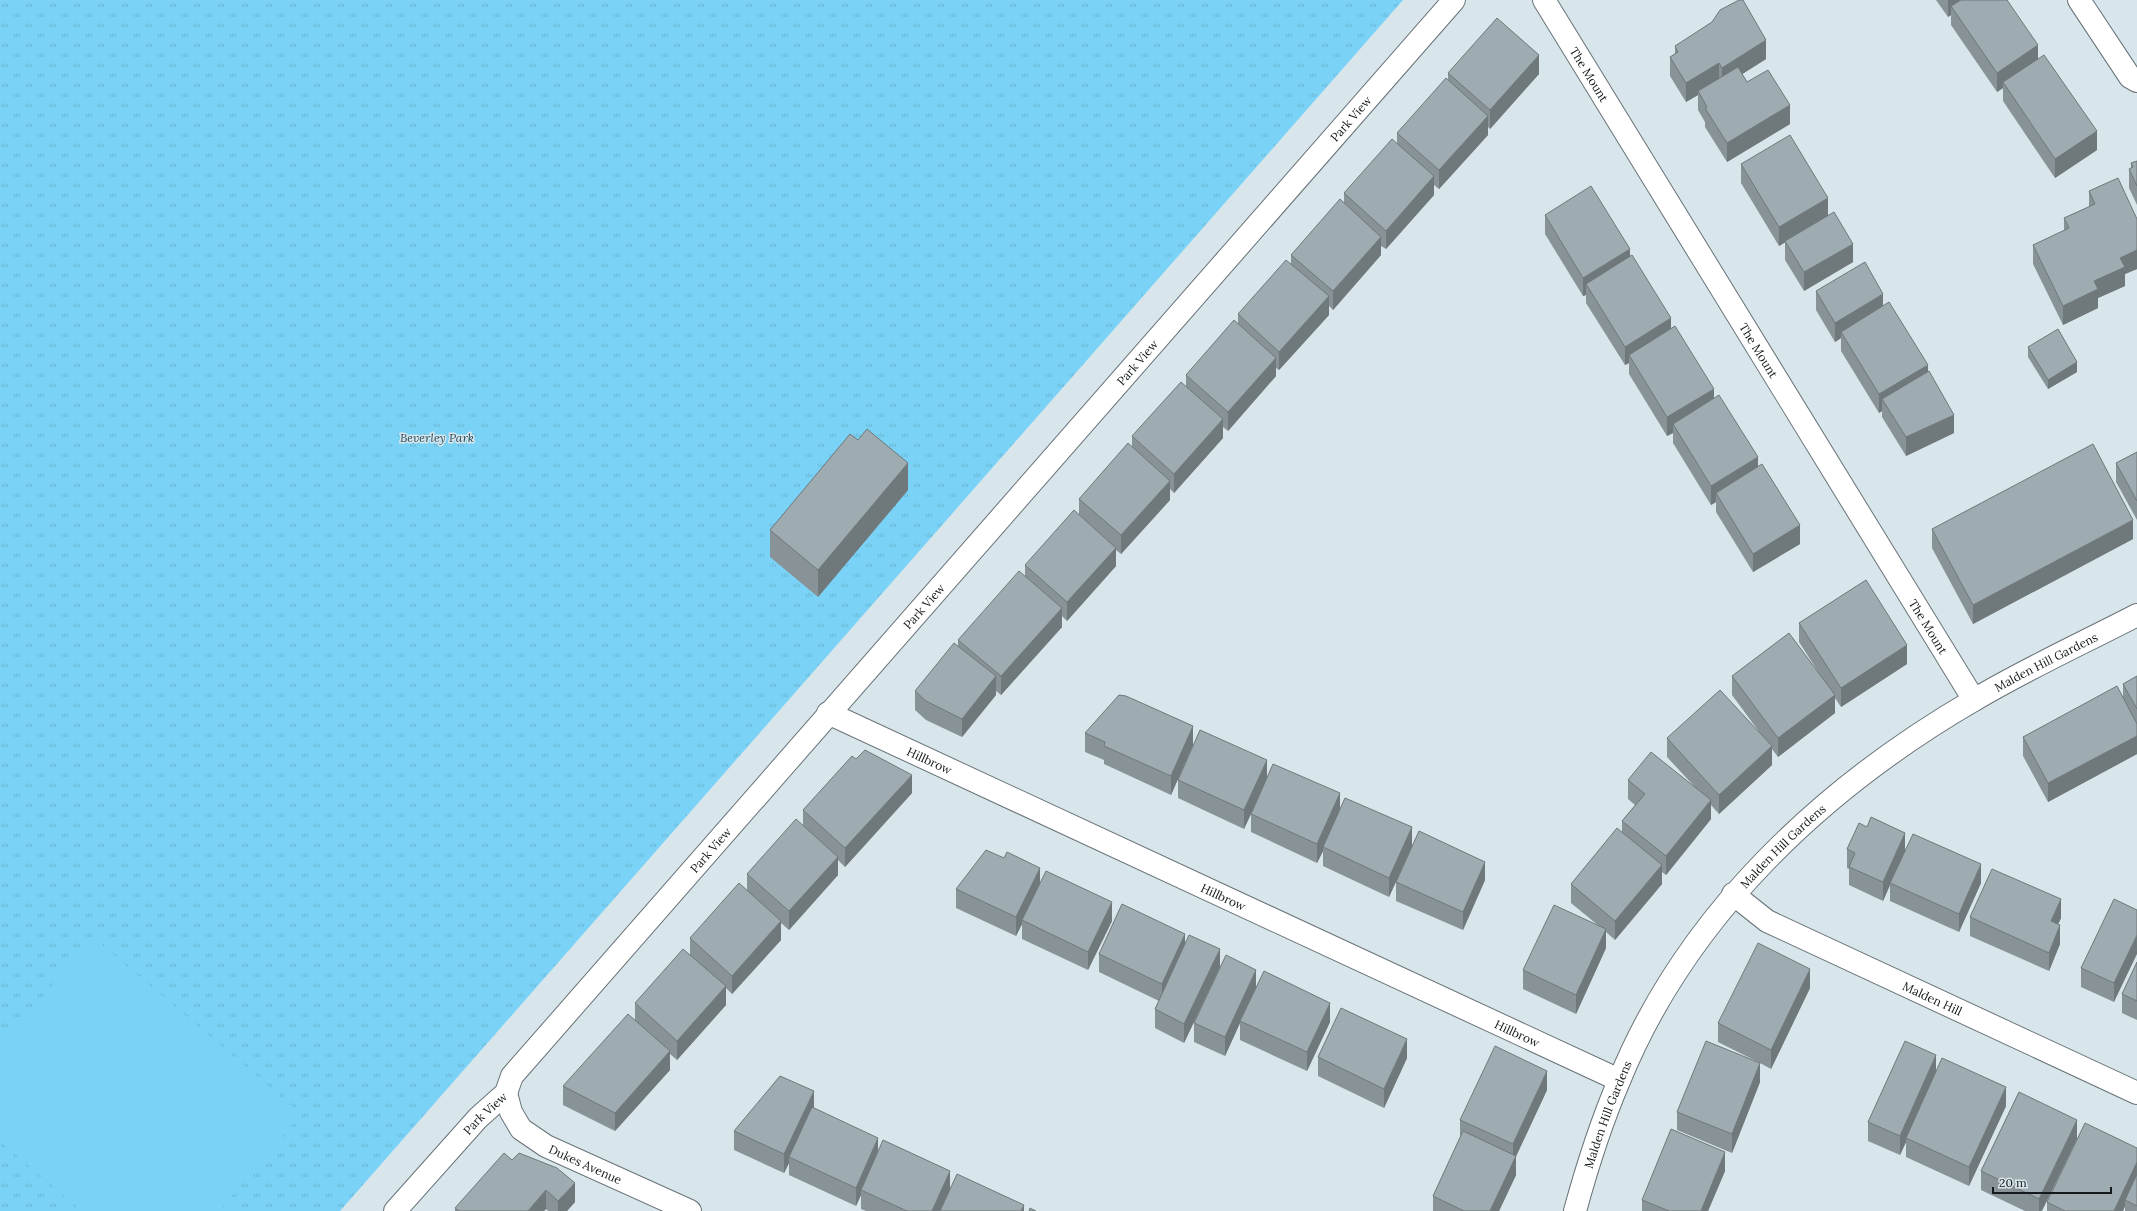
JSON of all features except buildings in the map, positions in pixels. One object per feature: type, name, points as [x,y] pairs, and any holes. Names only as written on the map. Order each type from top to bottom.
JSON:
[{"type":"street","name":"Park View","points":[[395,1211],[478,1118],[506,1093],[512,1076],[828,713],[1454,0]]},
{"type":"street","name":"The Mount","points":[[1544,0],[1974,700]]},
{"type":"street","points":[[2079,0],[2130,77],[2137,81]]},
{"type":"street","name":"Malden Hill Gardens","points":[[1575,1211],[1619,1080],[1661,997],[1690,950],[1733,894],[1786,839],[1848,786],[1910,740],[1974,700],[2137,615]]},
{"type":"street","name":"Hillbrow","points":[[828,713],[1619,1080]]},
{"type":"street","name":"Malden Hill","points":[[1733,894],[1767,921],[2137,1093]]},
{"type":"street","name":"Dukes Avenue","points":[[506,1093],[511,1112],[521,1128],[546,1146],[690,1211]]},
{"type":"green space","name":"Beverley Park","points":[[0,0],[1403,0],[340,1211],[0,1211]]},
{"type":"green space","points":[[93,937],[301,1114],[219,1211],[82,1211],[0,1141],[0,1048]]}]
